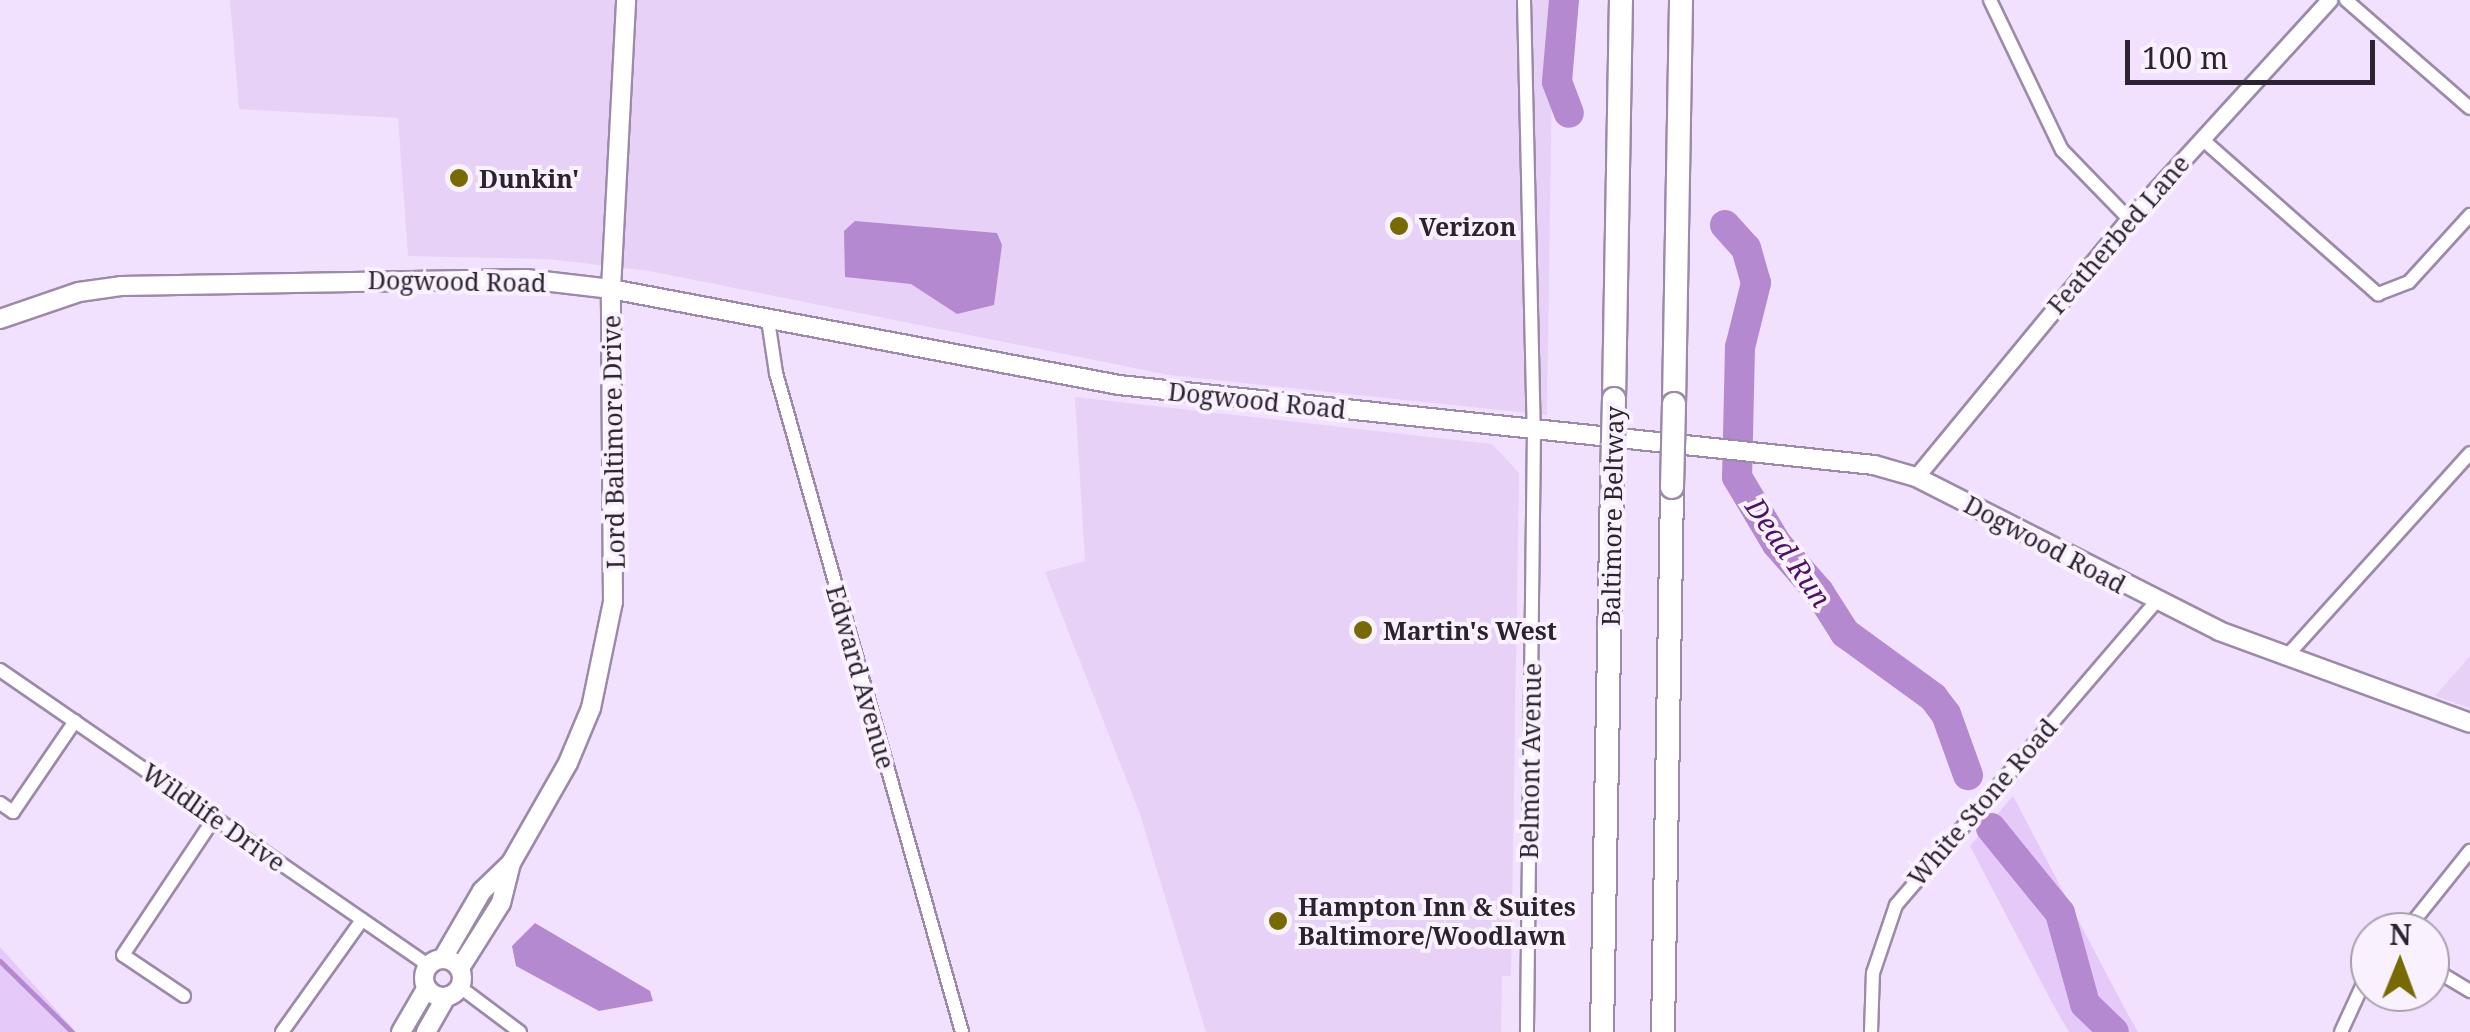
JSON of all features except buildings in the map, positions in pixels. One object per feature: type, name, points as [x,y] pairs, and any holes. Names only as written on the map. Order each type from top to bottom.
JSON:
[{"type":"highway","name":"Baltimore Beltway","points":[[1602,1032],[1621,0]]},
{"type":"highway","points":[[1663,1032],[1681,0]]},
{"type":"main road","name":"Lord Baltimore Drive","points":[[426,1032],[482,890],[511,863],[568,763],[604,654],[616,550],[611,289],[626,0]]},
{"type":"main road","name":"Dogwood Road","points":[[0,319],[79,292],[176,283],[466,278],[611,289],[1103,383],[1874,465],[1916,476],[2156,602],[2285,658],[2470,723]]},
{"type":"main road","points":[[401,1032],[426,988],[447,975]]},
{"type":"street","name":"Belmont Avenue","points":[[1524,0],[1534,429],[1526,1032]]},
{"type":"street","points":[[1990,0],[2062,150],[2129,220]]},
{"type":"street","name":"Featherbed Lane","points":[[1916,476],[2129,220],[2329,0]]},
{"type":"street","points":[[2346,0],[2470,108]]},
{"type":"street","points":[[2202,139],[2378,294],[2409,282],[2470,215]]},
{"type":"street","name":"Edward Avenue","points":[[768,320],[776,373],[962,1032]]},
{"type":"street","points":[[2285,658],[2470,453]]},
{"type":"street","name":"White Stone Road","points":[[1871,1032],[1873,973],[1896,905],[2156,602]]},
{"type":"street","name":"Wildlife Drive","points":[[0,670],[447,975],[520,1032]]},
{"type":"street","points":[[0,803],[13,812],[74,721]]},
{"type":"street","points":[[184,996],[123,956],[215,817]]},
{"type":"street","points":[[2422,912],[2470,850]]},
{"type":"street","points":[[282,1032],[362,920]]},
{"type":"shaded area","points":[[230,0],[1553,0],[1547,415],[1169,375],[650,271],[549,259],[408,256],[398,118],[239,109]]},
{"type":"shaded area","points":[[855,221],[997,233],[1002,245],[994,305],[957,314],[911,284],[845,277],[844,231]]},
{"type":"shaded area","points":[[1075,397],[1492,444],[1519,473],[1511,976],[1502,976],[1501,1032],[1206,1032],[1140,814],[1045,572],[1085,561]]},
{"type":"shaded area","points":[[2470,656],[2470,708],[2435,696]]},
{"type":"shaded area","points":[[2013,796],[2138,1032],[2069,1032],[2055,1008],[1970,846]]},
{"type":"shaded area","points":[[535,923],[650,991],[653,1001],[599,1011],[516,966],[512,946]]},
{"type":"shaded area","points":[[0,947],[76,1032],[0,1032]]},
{"type":"waterway","name":"Dead Run","points":[[1564,0],[1557,82],[1569,113]]},
{"type":"waterway","name":"Dead Run","points":[[1725,225],[1746,248],[1756,283],[1740,347],[1737,477],[1777,544],[1819,592],[1845,633],[1933,697],[1946,714],[1968,775]]},
{"type":"waterway","name":"Dead Run","points":[[1991,828],[2060,913],[2085,1004],[2114,1032]]},
{"type":"waterway","points":[[0,961],[72,1032]]},
{"type":"place","name":"Dunkin'","points":[[459,178]]},
{"type":"place","name":"Verizon","points":[[1399,226]]},
{"type":"place","name":"Martin's West","points":[[1363,630]]},
{"type":"place","name":"Hampton Inn & Suites Baltimore/Woodlawn","points":[[1278,921]]}]
